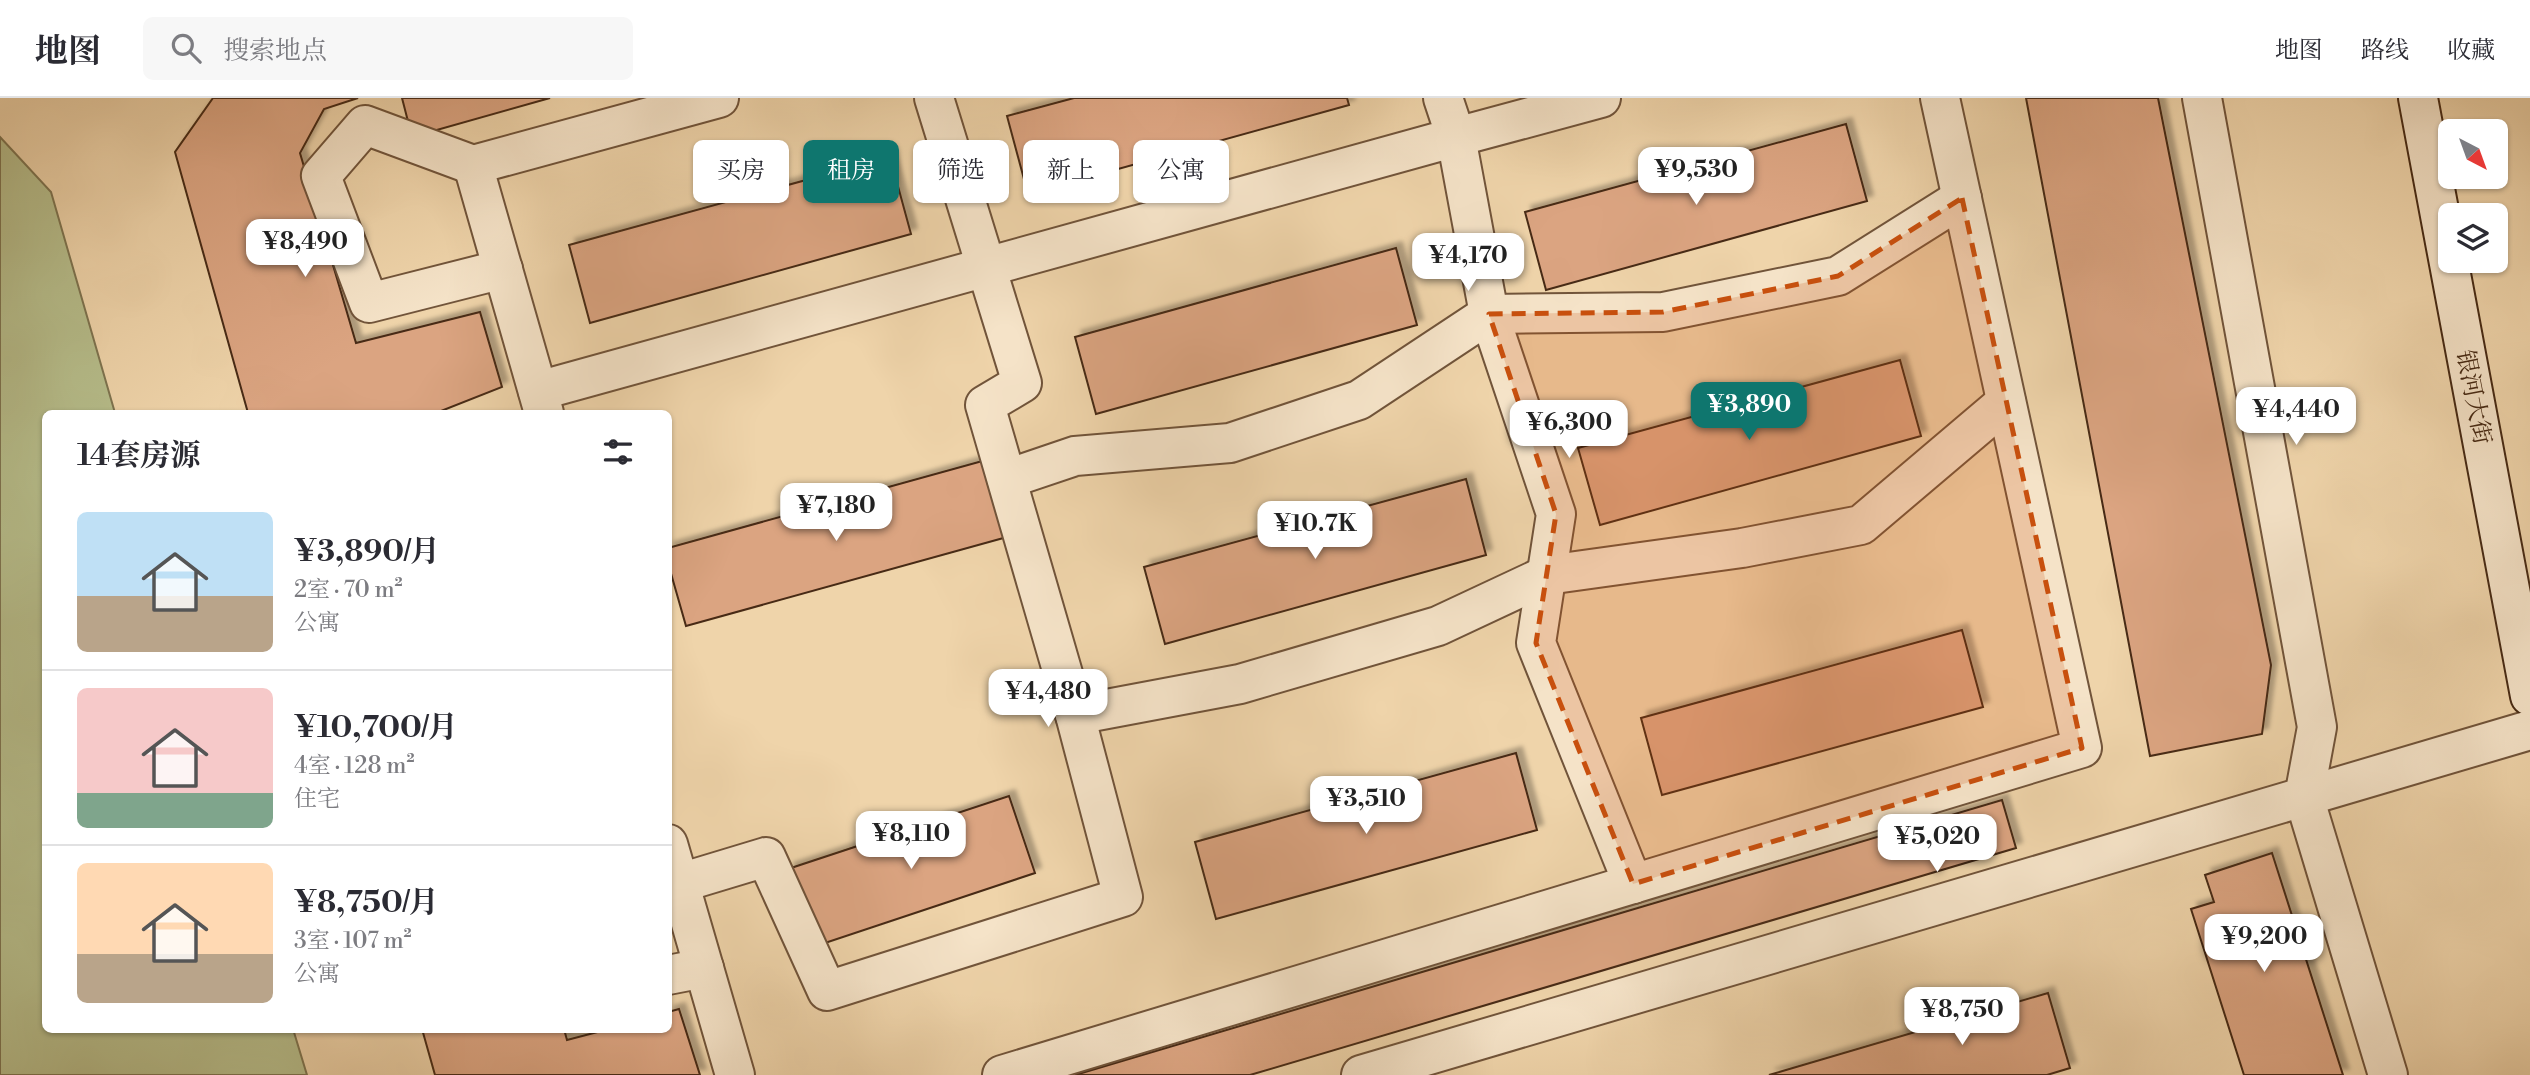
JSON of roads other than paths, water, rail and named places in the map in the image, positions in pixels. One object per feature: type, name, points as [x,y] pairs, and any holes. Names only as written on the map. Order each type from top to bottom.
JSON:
[{"type":"street","points":[[503,269],[369,303],[321,176],[365,125],[473,165],[719,98]]},
{"type":"street","points":[[680,883],[766,857],[827,991],[1122,897],[1075,715],[985,405],[1022,383],[934,98]]},
{"type":"street","points":[[1443,98],[1455,137],[1489,314],[1556,514],[1536,643],[1633,884]]},
{"type":"street","points":[[473,165],[541,402],[986,267],[1601,98]]},
{"type":"street","points":[[1002,1075],[2081,748],[1940,98]]},
{"type":"street","points":[[2202,98],[2317,727],[2304,797],[2388,1075]]},
{"type":"street","name":"银河大街","points":[[2418,98],[2530,696]]},
{"type":"street","points":[[1007,479],[1075,456],[1230,443],[1359,400],[1489,314],[1663,312],[1839,276],[1962,198]]},
{"type":"street","points":[[1075,715],[1240,684],[1437,626],[1547,575],[1742,548],[1861,525],[2006,402]]},
{"type":"street","points":[[1361,1075],[2530,730]]},
{"type":"street","points":[[672,857],[680,883],[686,971],[735,1075]]}]
